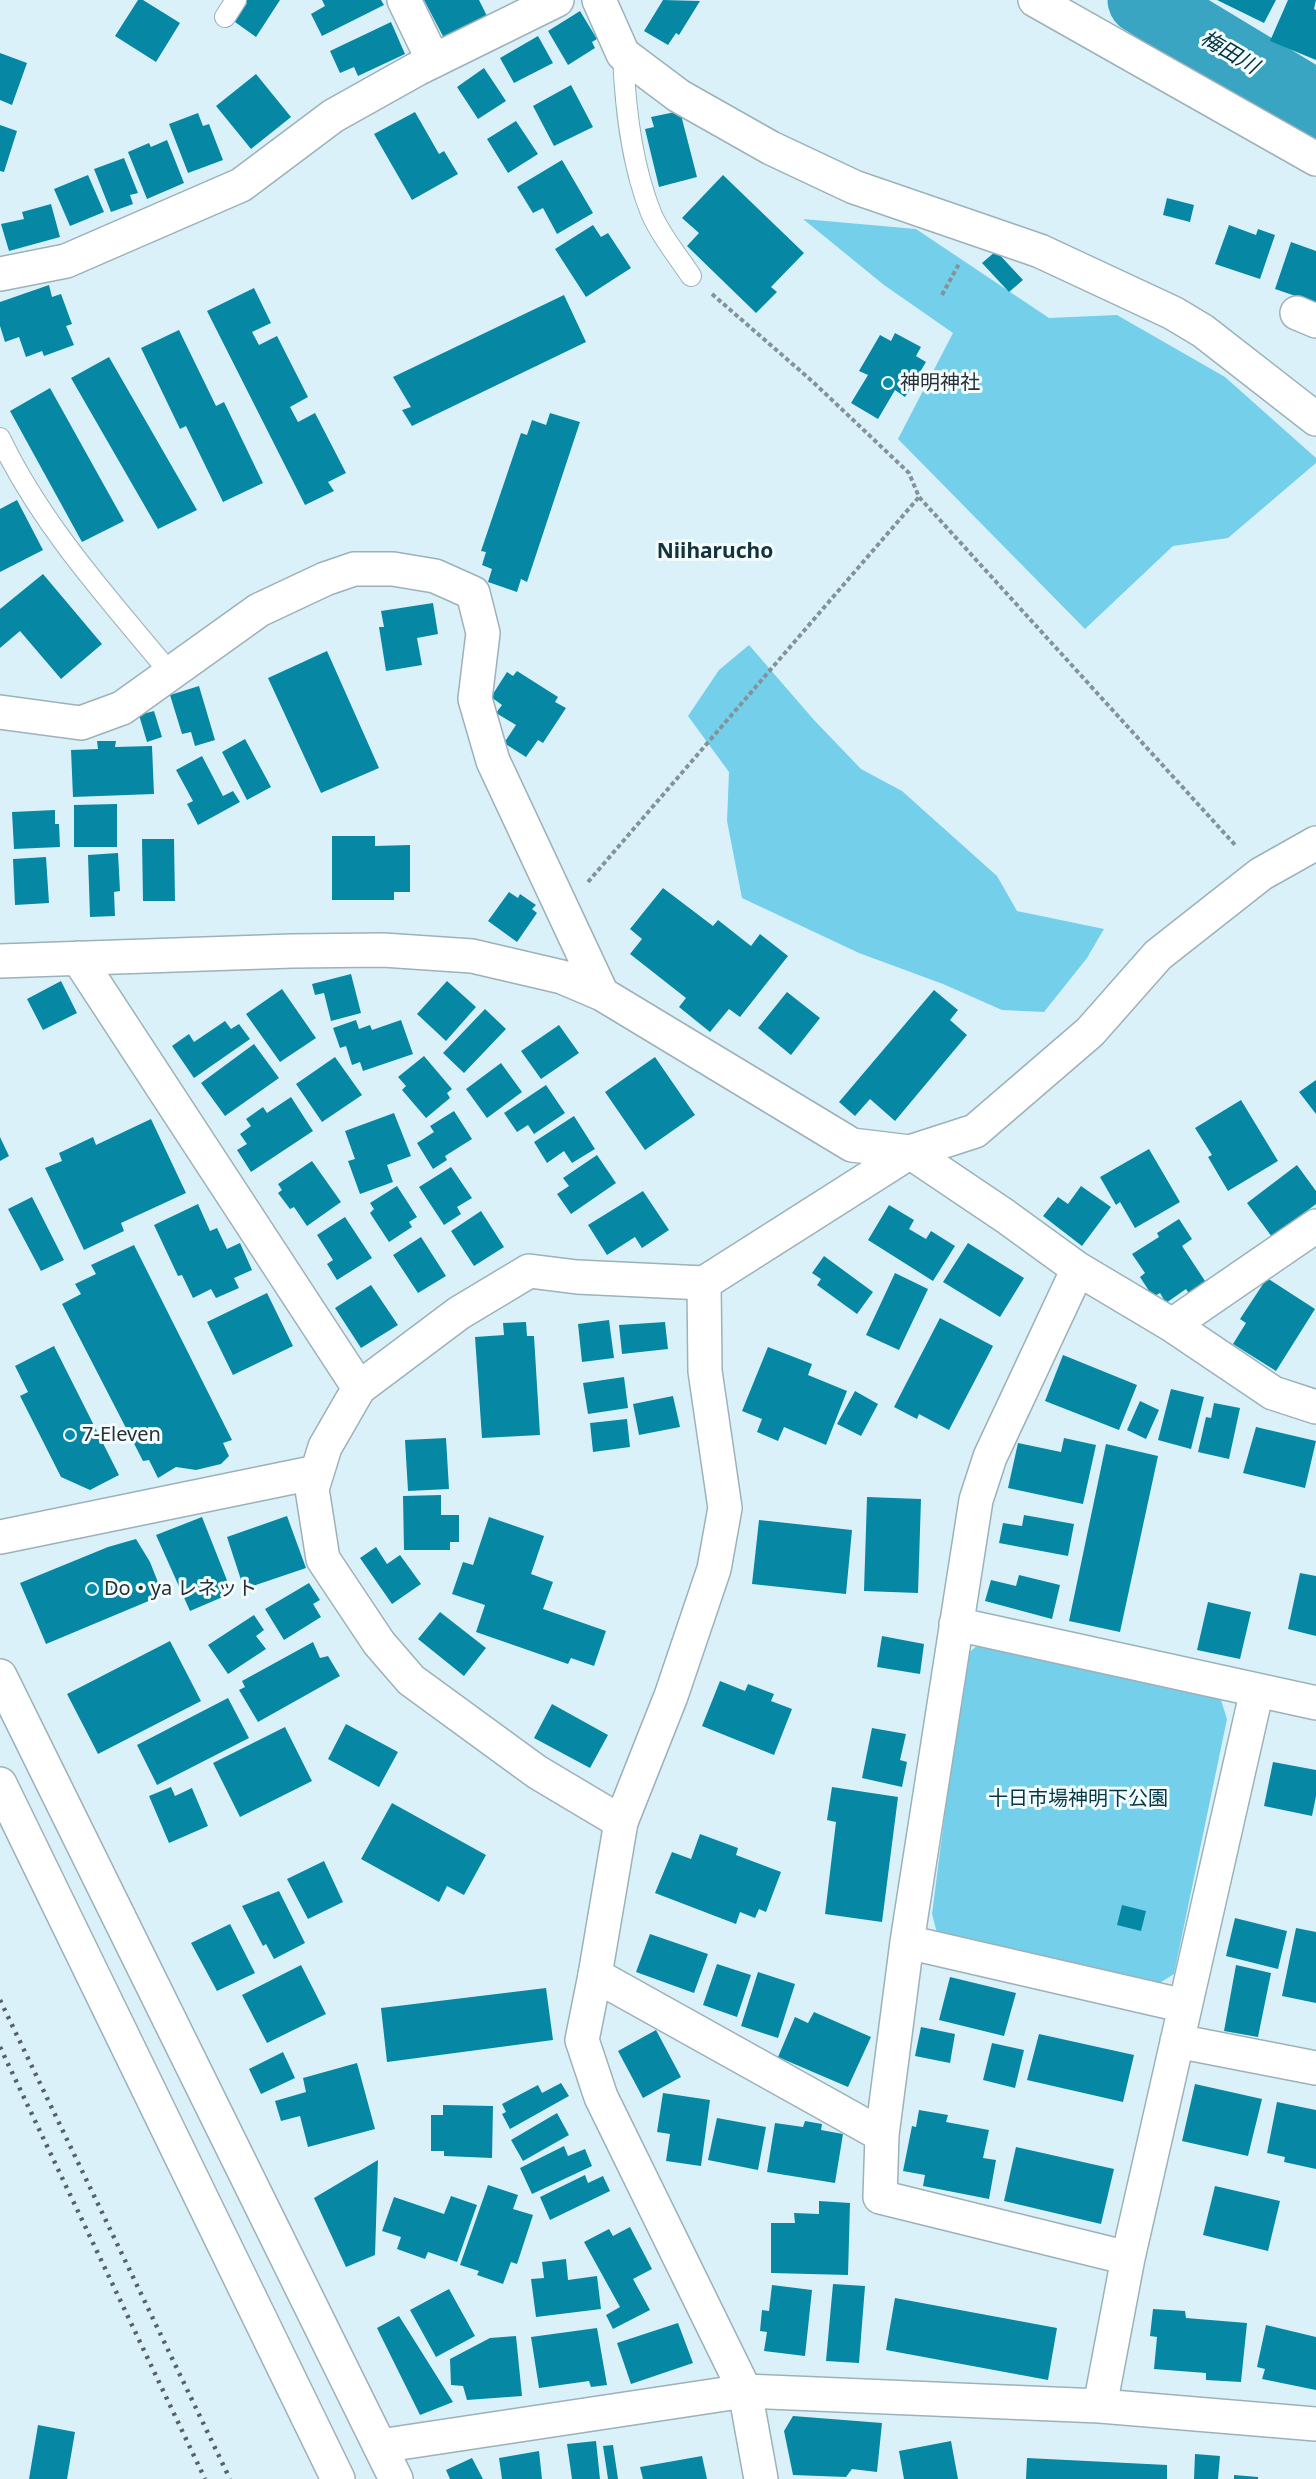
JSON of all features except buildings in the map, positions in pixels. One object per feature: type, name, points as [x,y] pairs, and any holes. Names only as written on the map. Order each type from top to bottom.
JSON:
[{"type":"street","points":[[404,0],[433,60]]},
{"type":"street","points":[[0,274],[66,261],[241,185],[333,116],[433,60],[557,0]]},
{"type":"street","points":[[599,0],[623,54],[679,96],[771,148],[854,187],[1040,251],[1173,313],[1203,331],[1316,419]]},
{"type":"street","points":[[1035,0],[1316,159]]},
{"type":"street","points":[[0,712],[81,723],[122,708],[259,610],[325,579],[354,569],[393,569],[435,576],[473,593],[483,633],[475,699],[494,761],[562,912],[602,994]]},
{"type":"street","points":[[621,1822],[537,1772],[411,1680],[379,1643],[323,1559],[312,1489],[325,1447],[359,1388],[459,1313],[529,1271],[577,1277],[704,1283],[910,1152],[975,1131],[1090,1032],[1158,955],[1261,874],[1316,843]]},
{"type":"street","points":[[0,961],[371,950],[472,956],[562,976],[602,994],[852,1145],[910,1152],[1078,1269],[1172,1325],[1274,1393],[1316,1407]]},
{"type":"street","points":[[78,958],[359,1388]]},
{"type":"street","points":[[1172,1325],[1316,1226]]},
{"type":"street","points":[[1078,1269],[990,1457],[976,1500],[908,1942],[882,2135],[880,2197],[1128,2258]]},
{"type":"street","points":[[704,1283],[705,1371],[724,1508],[714,1569],[671,1696],[621,1822],[596,1975],[582,2040],[601,2097],[745,2391],[761,2479]]},
{"type":"street","points":[[0,1537],[317,1472]]},
{"type":"street","points":[[956,1624],[1316,1703]]},
{"type":"street","points":[[0,1676],[396,2479]]},
{"type":"street","points":[[1100,2406],[1128,2258],[1257,1690]]},
{"type":"street","points":[[0,1784],[338,2479]]},
{"type":"street","points":[[908,1942],[1185,2006]]},
{"type":"street","points":[[596,1975],[882,2135]]},
{"type":"street","points":[[1177,2041],[1316,2068]]},
{"type":"street","points":[[380,2446],[745,2391],[1100,2406],[1316,2424]]},
{"type":"lane","points":[[225,17],[236,0]]},
{"type":"lane","points":[[623,54],[624,87],[634,157],[652,215],[691,276]]},
{"type":"lane","points":[[0,438],[15,470],[63,543],[171,674]]},
{"type":"path","points":[[691,276],[812,381],[909,473],[919,497],[1261,874]]},
{"type":"path","points":[[562,912],[919,497]]},
{"type":"green space","points":[[803,219],[916,229],[1049,318],[1117,315],[1225,377],[1316,458],[1316,463],[1228,538],[1173,546],[1085,629],[898,439],[953,333],[884,285]]},
{"type":"green space","points":[[749,645],[814,720],[861,769],[902,791],[997,876],[1017,911],[1104,929],[1087,958],[1044,1012],[1002,1010],[943,984],[859,953],[742,898],[727,821],[729,772],[688,716],[719,670]]},
{"type":"green space","name":"十日市場神明下公園","points":[[979,1644],[1220,1697],[1227,1719],[1174,1974],[1158,1984],[938,1937],[932,1914],[965,1656]]},
{"type":"waterway","name":"梅田川","points":[[1142,0],[1316,105]]},
{"type":"railway","points":[[0,2000],[230,2479]]},
{"type":"railway","points":[[0,2047],[205,2479]]},
{"type":"place","name":"神明神社","points":[[888,383]]},
{"type":"place","name":"7-Eleven","points":[[70,1435]]},
{"type":"place","name":"Do・ya レネット","points":[[92,1589]]},
{"type":"district","name":"Niiharucho","points":[[715,552]]}]
